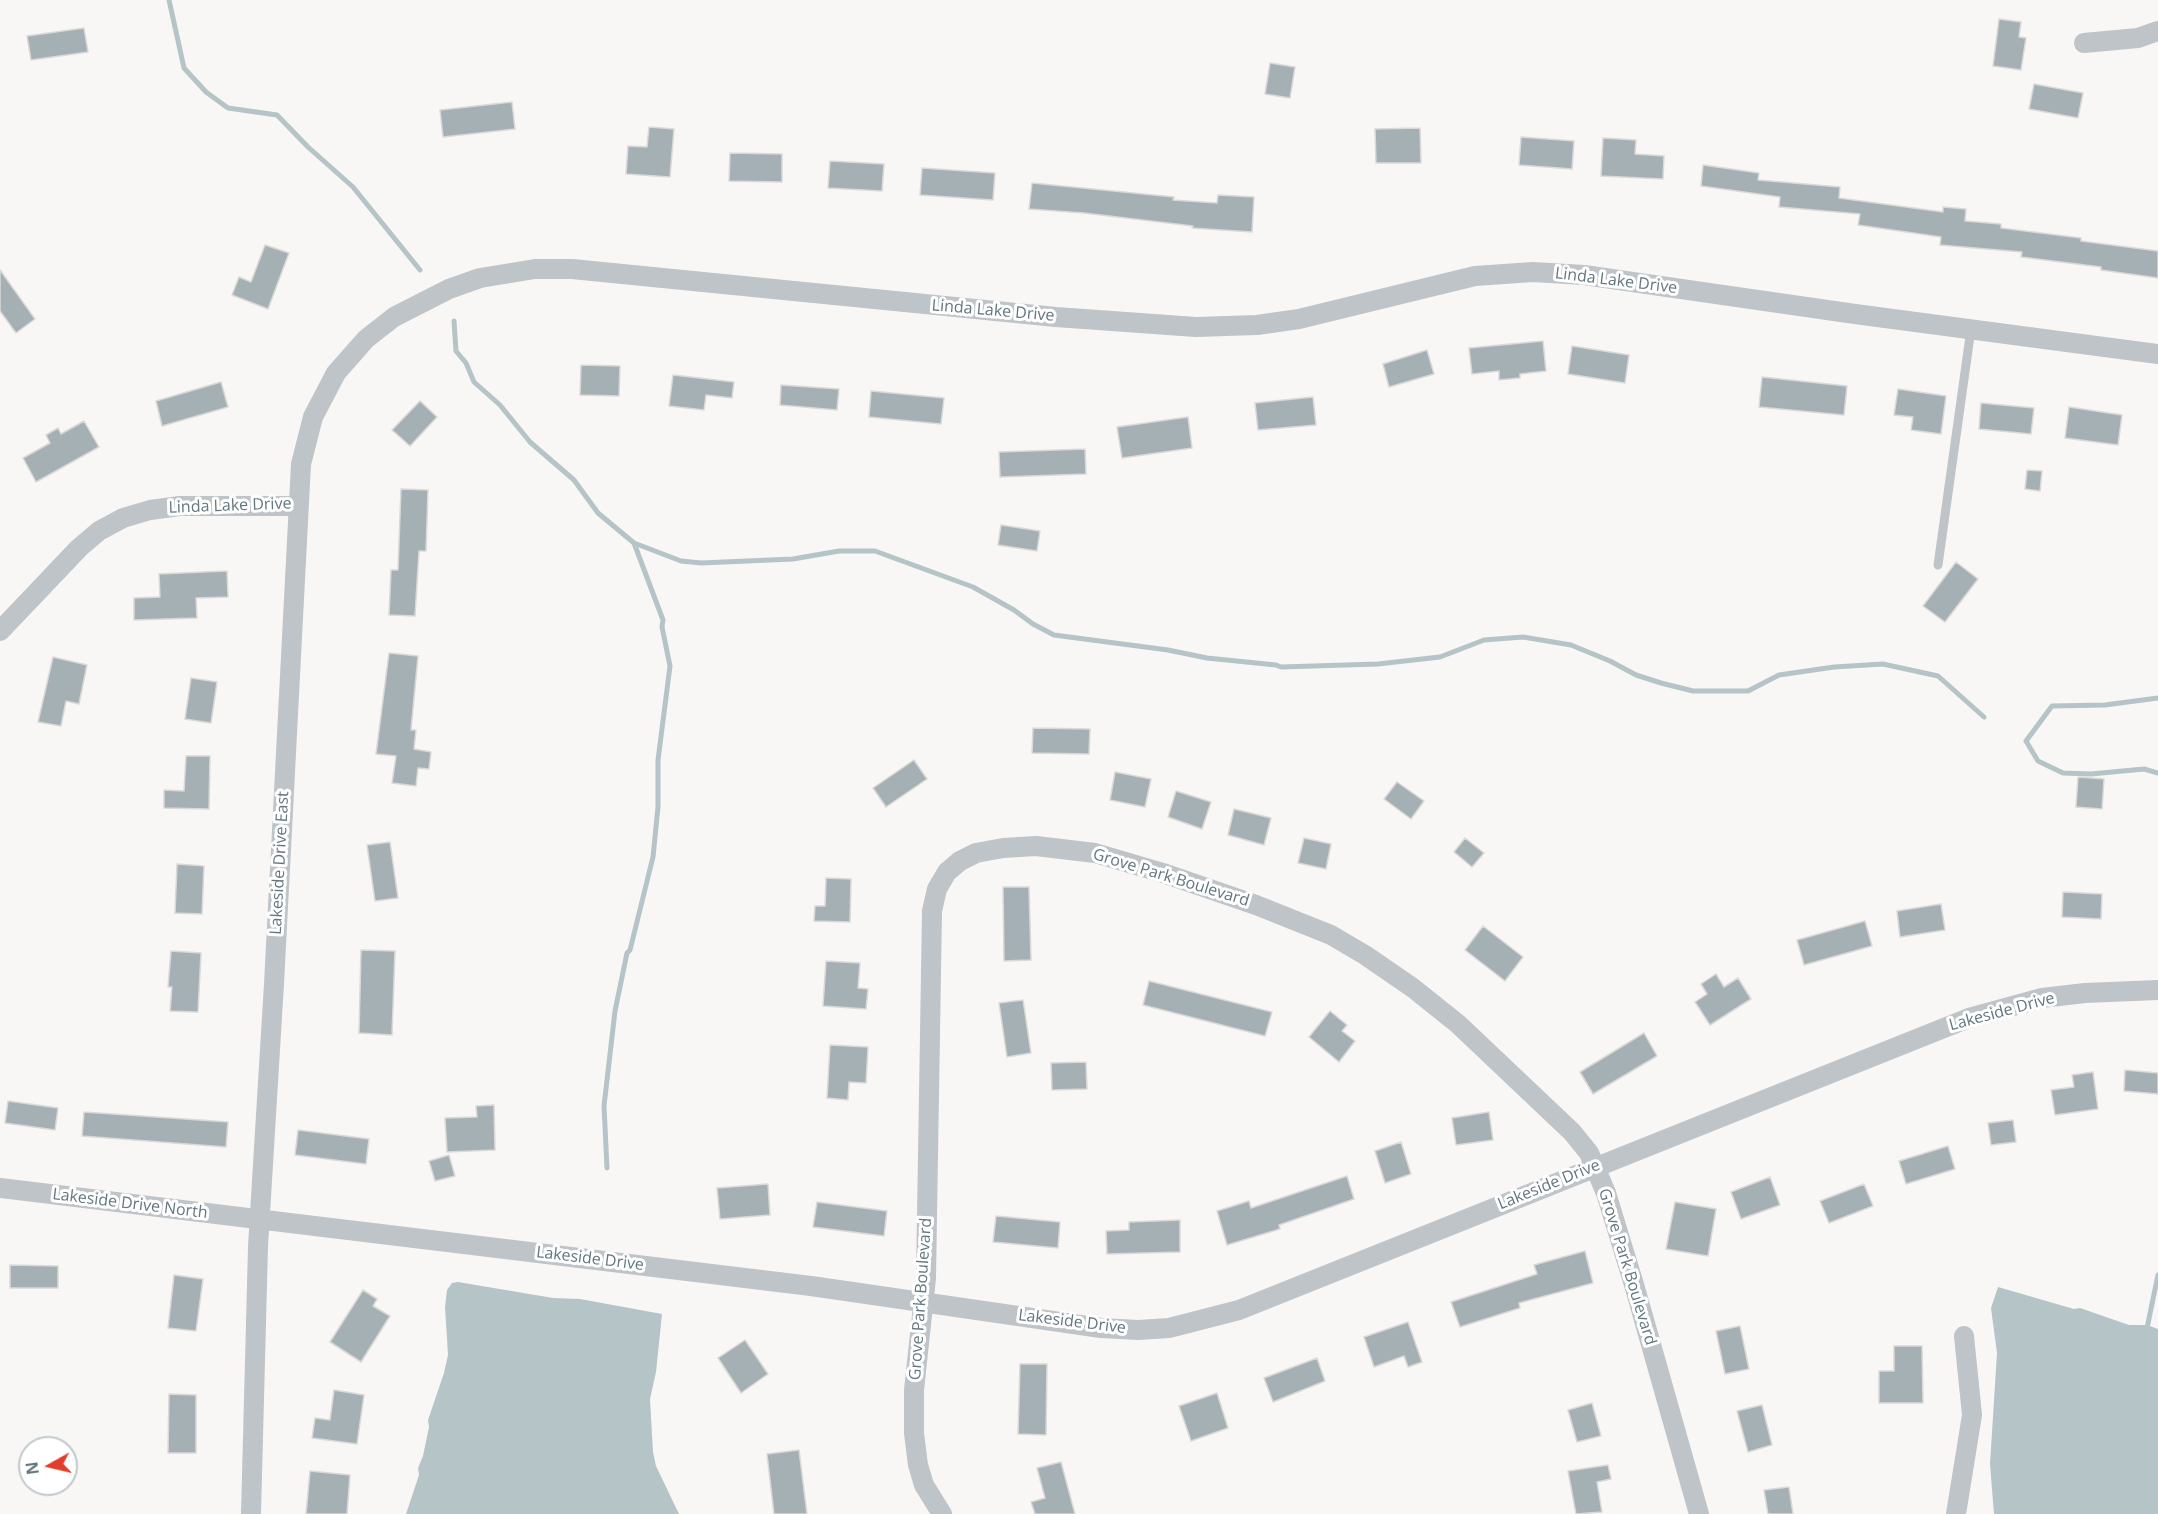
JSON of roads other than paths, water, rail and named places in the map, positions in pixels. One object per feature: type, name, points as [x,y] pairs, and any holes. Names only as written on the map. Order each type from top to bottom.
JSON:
[{"type":"street","points":[[2084,43],[2138,38],[2158,31]]},
{"type":"street","name":"Linda Lake Drive","points":[[0,631],[79,548],[99,531],[123,518],[150,510],[180,506],[299,506],[301,464],[313,417],[327,387],[353,351],[385,324],[410,307],[480,278],[516,270],[572,269],[1044,316],[1196,327],[1257,325],[1299,319],[1475,276],[1533,272],[1584,275],[2158,354]]},
{"type":"street","name":"Lakeside Drive East","points":[[260,1220],[299,506]]},
{"type":"street","name":"Grove Park Boulevard","points":[[942,1514],[924,1485],[918,1465],[914,1433],[915,1390],[924,1303],[929,1189],[932,911],[938,889],[947,872],[960,861],[976,853],[1003,848],[1036,846],[1095,853],[1163,873],[1256,905],[1331,935],[1413,987],[1458,1024],[1572,1132],[1589,1153],[1596,1167],[1635,1288],[1699,1514]]},
{"type":"street","name":"Lakeside Drive","points":[[260,1220],[715,1274],[1101,1328],[1138,1330],[1168,1328],[1239,1310],[1968,1018],[2042,998],[2085,993],[2158,990]]},
{"type":"street","name":"Lakeside Drive North","points":[[0,1188],[260,1220]]},
{"type":"street","points":[[251,1514],[255,1322],[260,1220]]},
{"type":"street","points":[[1956,1514],[1972,1415],[1964,1336]]},
{"type":"lane","points":[[1938,565],[1971,329]]},
{"type":"waterway","points":[[169,0],[184,68],[206,92],[228,108],[277,115],[308,147],[353,187],[420,270]]},
{"type":"waterway","points":[[454,321],[456,351],[466,363],[474,382],[500,405],[530,442],[574,480],[598,513],[634,543],[681,561],[701,563],[793,559],[839,551],[875,551],[973,587],[1054,635],[1281,667],[1378,664],[1440,657],[1484,640],[1523,637],[1571,645],[1610,661],[1636,675],[1693,691],[1748,691],[1779,675],[1834,667],[1883,664],[1938,676],[1984,717]]},
{"type":"waterway","points":[[607,1168],[604,1106],[615,1011],[627,953],[630,950],[653,857],[658,807],[658,760],[670,666],[662,627],[663,620],[634,543]]},
{"type":"waterway","points":[[2026,741],[2052,706],[2105,705],[2158,698]]},
{"type":"waterway","points":[[2026,741],[2038,761],[2063,773],[2091,774],[2144,769],[2158,773]]},
{"type":"waterway","points":[[2146,1333],[2158,1275]]}]
